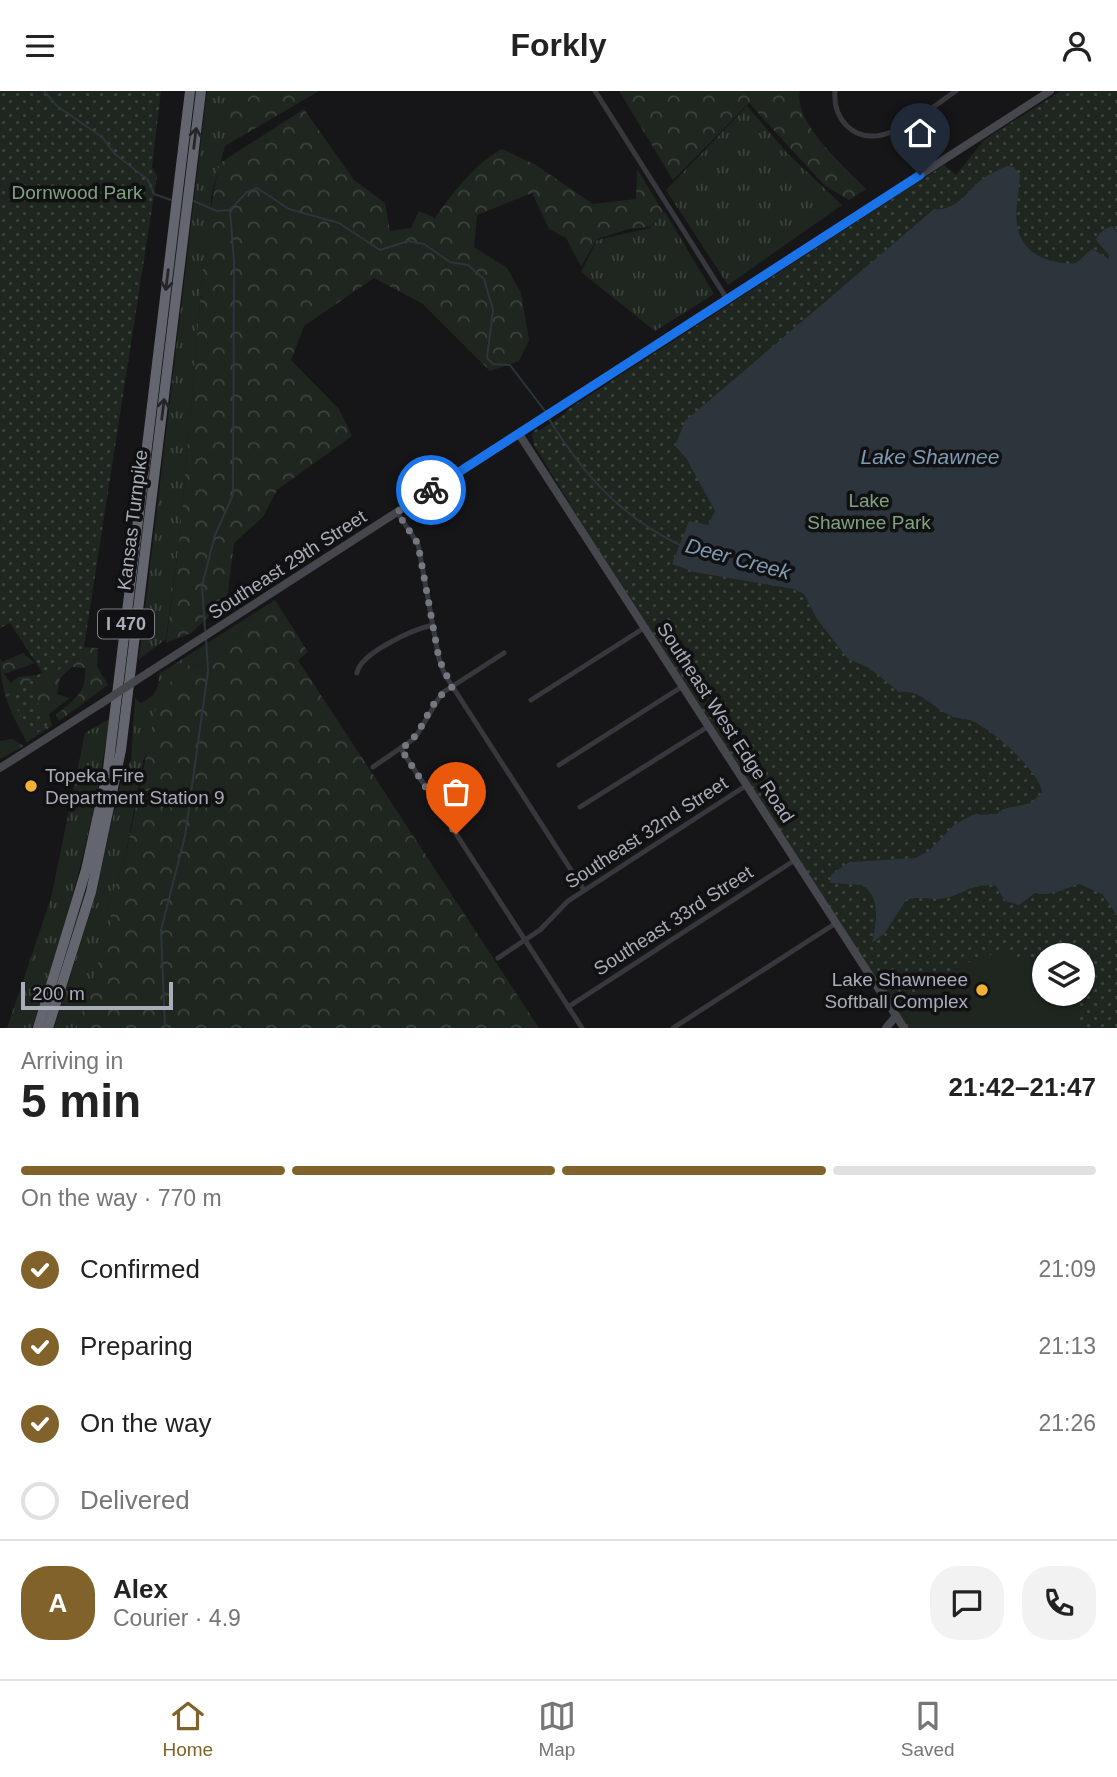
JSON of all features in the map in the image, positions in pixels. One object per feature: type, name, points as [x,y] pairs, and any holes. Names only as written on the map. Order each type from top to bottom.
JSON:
[{"type":"highway","name":"Kansas Turnpike","points":[[184,184],[190,91]]},
{"type":"highway","name":"Kansas Turnpike","points":[[38,1028],[77,902],[105,782],[184,184],[201,91]]},
{"type":"highway","name":"Kansas Turnpike","points":[[48,1028],[91,892],[115,786],[180,214]]},
{"type":"main road","name":"Southeast 29th Street","points":[[0,768],[536,424],[1044,92]]},
{"type":"main road","name":"Southeast West Edge Road","points":[[519,434],[648,629],[904,1028]]},
{"type":"main road","points":[[886,1028],[896,1016]]},
{"type":"street","points":[[595,91],[727,299]]},
{"type":"street","points":[[835,91],[835,107],[845,124],[866,137],[886,135],[956,91]]},
{"type":"street","points":[[397,512],[418,544],[439,659],[452,687],[584,890]]},
{"type":"street","points":[[357,673],[362,661],[404,635],[433,625]]},
{"type":"street","points":[[531,701],[642,627],[648,629]]},
{"type":"street","points":[[373,767],[420,733],[435,700],[504,653]]},
{"type":"street","points":[[559,765],[683,686]]},
{"type":"street","points":[[580,807],[709,726]]},
{"type":"street","points":[[401,749],[582,1028]]},
{"type":"street","name":"Southeast 32nd Street","points":[[498,958],[540,930],[563,905],[584,890],[747,785]]},
{"type":"street","name":"Southeast 33rd Street","points":[[568,1007],[795,860]]},
{"type":"street","points":[[673,1028],[836,923]]},
{"type":"green space","name":"Dornwood Park","points":[[0,91],[161,91],[152,167],[157,176],[83,653],[29,690],[50,723],[33,735],[9,695],[42,672],[10,623],[0,628]]},
{"type":"green space","points":[[207,91],[225,91],[225,146],[211,196],[212,231],[203,267],[180,535],[166,639],[139,659]]},
{"type":"green space","points":[[225,91],[319,91],[225,146]]},
{"type":"green space","points":[[619,91],[800,91],[804,117],[812,130],[866,189],[849,200],[824,185],[749,103],[673,180]]},
{"type":"green space","name":"Lake Shawnee Park","points":[[1061,91],[1117,91],[1117,1028],[906,1028],[575,512],[534,445],[532,435],[536,429],[540,430],[565,414],[567,410],[944,165],[956,175],[984,140]]},
{"type":"green space","points":[[747,106],[787,153],[842,205],[728,285],[666,190]]},
{"type":"green space","points":[[304,109],[354,180],[385,203],[390,231],[411,228],[419,211],[435,218],[473,171],[502,149],[536,165],[593,204],[636,199],[637,169],[664,213],[650,227],[629,229],[597,239],[581,267],[566,238],[549,229],[532,193],[477,215],[474,247],[507,268],[521,293],[529,340],[519,361],[490,371],[423,304],[374,278],[304,326],[291,360],[339,409],[352,436],[277,490],[263,517],[234,543],[227,600],[191,633],[166,643],[180,535],[203,267],[220,163]]},
{"type":"green space","points":[[665,212],[714,294],[655,331],[581,272],[597,240],[650,228]]},
{"type":"green space","points":[[275,600],[308,652],[298,660],[539,1028],[77,1028],[112,919],[107,907],[124,864],[159,693],[191,663],[196,668],[214,657],[228,638],[238,637],[256,612]]},
{"type":"green space","points":[[256,612],[238,637],[228,638],[214,657],[196,668],[191,663],[143,761],[124,864],[107,907],[113,919],[77,1028],[54,1028],[94,900],[121,782],[131,760],[135,698],[141,703],[150,698],[157,688],[159,674]]},
{"type":"green space","points":[[81,647],[98,648],[97,666],[108,685],[59,721],[56,715],[78,695],[84,684],[85,668],[72,667],[60,678],[57,694],[70,698],[49,714],[52,726],[27,742],[8,702],[2,681],[0,658],[2,662],[23,653],[35,663],[4,674],[11,683],[18,677],[47,674]]},
{"type":"green space","points":[[109,719],[96,798],[78,875],[32,1028],[7,1028],[51,898],[85,733]]},
{"type":"green space","points":[[12,739],[24,746],[0,759],[0,741]]},
{"type":"green space","name":"Lake Shawneee Softball Complex","points":[[999,953],[1032,960],[1032,1006],[1075,1006],[1082,1028],[913,1028],[900,1008],[946,974]]},
{"type":"water","name":"Lake Shawnee","points":[[1007,166],[1014,167],[1020,175],[1018,230],[1027,246],[1041,257],[1076,263],[1092,249],[1109,259],[1109,255],[1096,240],[1104,229],[1112,226],[1117,231],[1117,915],[1102,894],[1079,884],[1052,893],[1035,893],[1019,905],[1005,901],[996,886],[988,885],[946,898],[906,900],[885,933],[872,943],[876,911],[873,897],[862,885],[830,883],[831,875],[849,862],[915,858],[929,851],[955,824],[972,815],[997,814],[1003,809],[1031,803],[1042,792],[1039,783],[1014,752],[981,726],[944,713],[914,693],[899,692],[869,668],[847,658],[817,619],[804,594],[794,589],[694,572],[672,564],[689,521],[708,525],[715,511],[686,458],[675,446],[685,421],[934,209],[955,204],[981,180]]},
{"type":"waterway","name":"Deer Creek","points":[[44,91],[57,106],[102,137],[115,154],[148,180],[154,194],[171,200]]},
{"type":"waterway","name":"Deer Creek","points":[[194,201],[217,211],[230,210],[247,192],[257,188],[289,209],[339,223],[380,250],[408,241],[424,244],[450,262],[468,265],[484,279],[493,310],[487,358],[493,364],[510,365],[545,411]]},
{"type":"waterway","points":[[205,630],[202,586],[215,535],[233,495],[234,261],[230,211]]},
{"type":"waterway","name":"Deer Creek","points":[[549,419],[576,458],[606,493],[641,522],[682,546]]},
{"type":"waterway","points":[[165,1028],[161,930],[185,836],[208,671],[206,639]]},
{"type":"way so far","points":[[431,490],[397,512],[418,544],[439,659],[452,687],[435,700],[420,733],[401,749],[456,834]]},
{"type":"place","name":"Topeka Fire Department Station 9","points":[[31,786]]},
{"type":"place","name":"Lake Shawneee Softball Complex","points":[[982,990]]},
{"type":"route","points":[[431,490],[920,175]]}]
